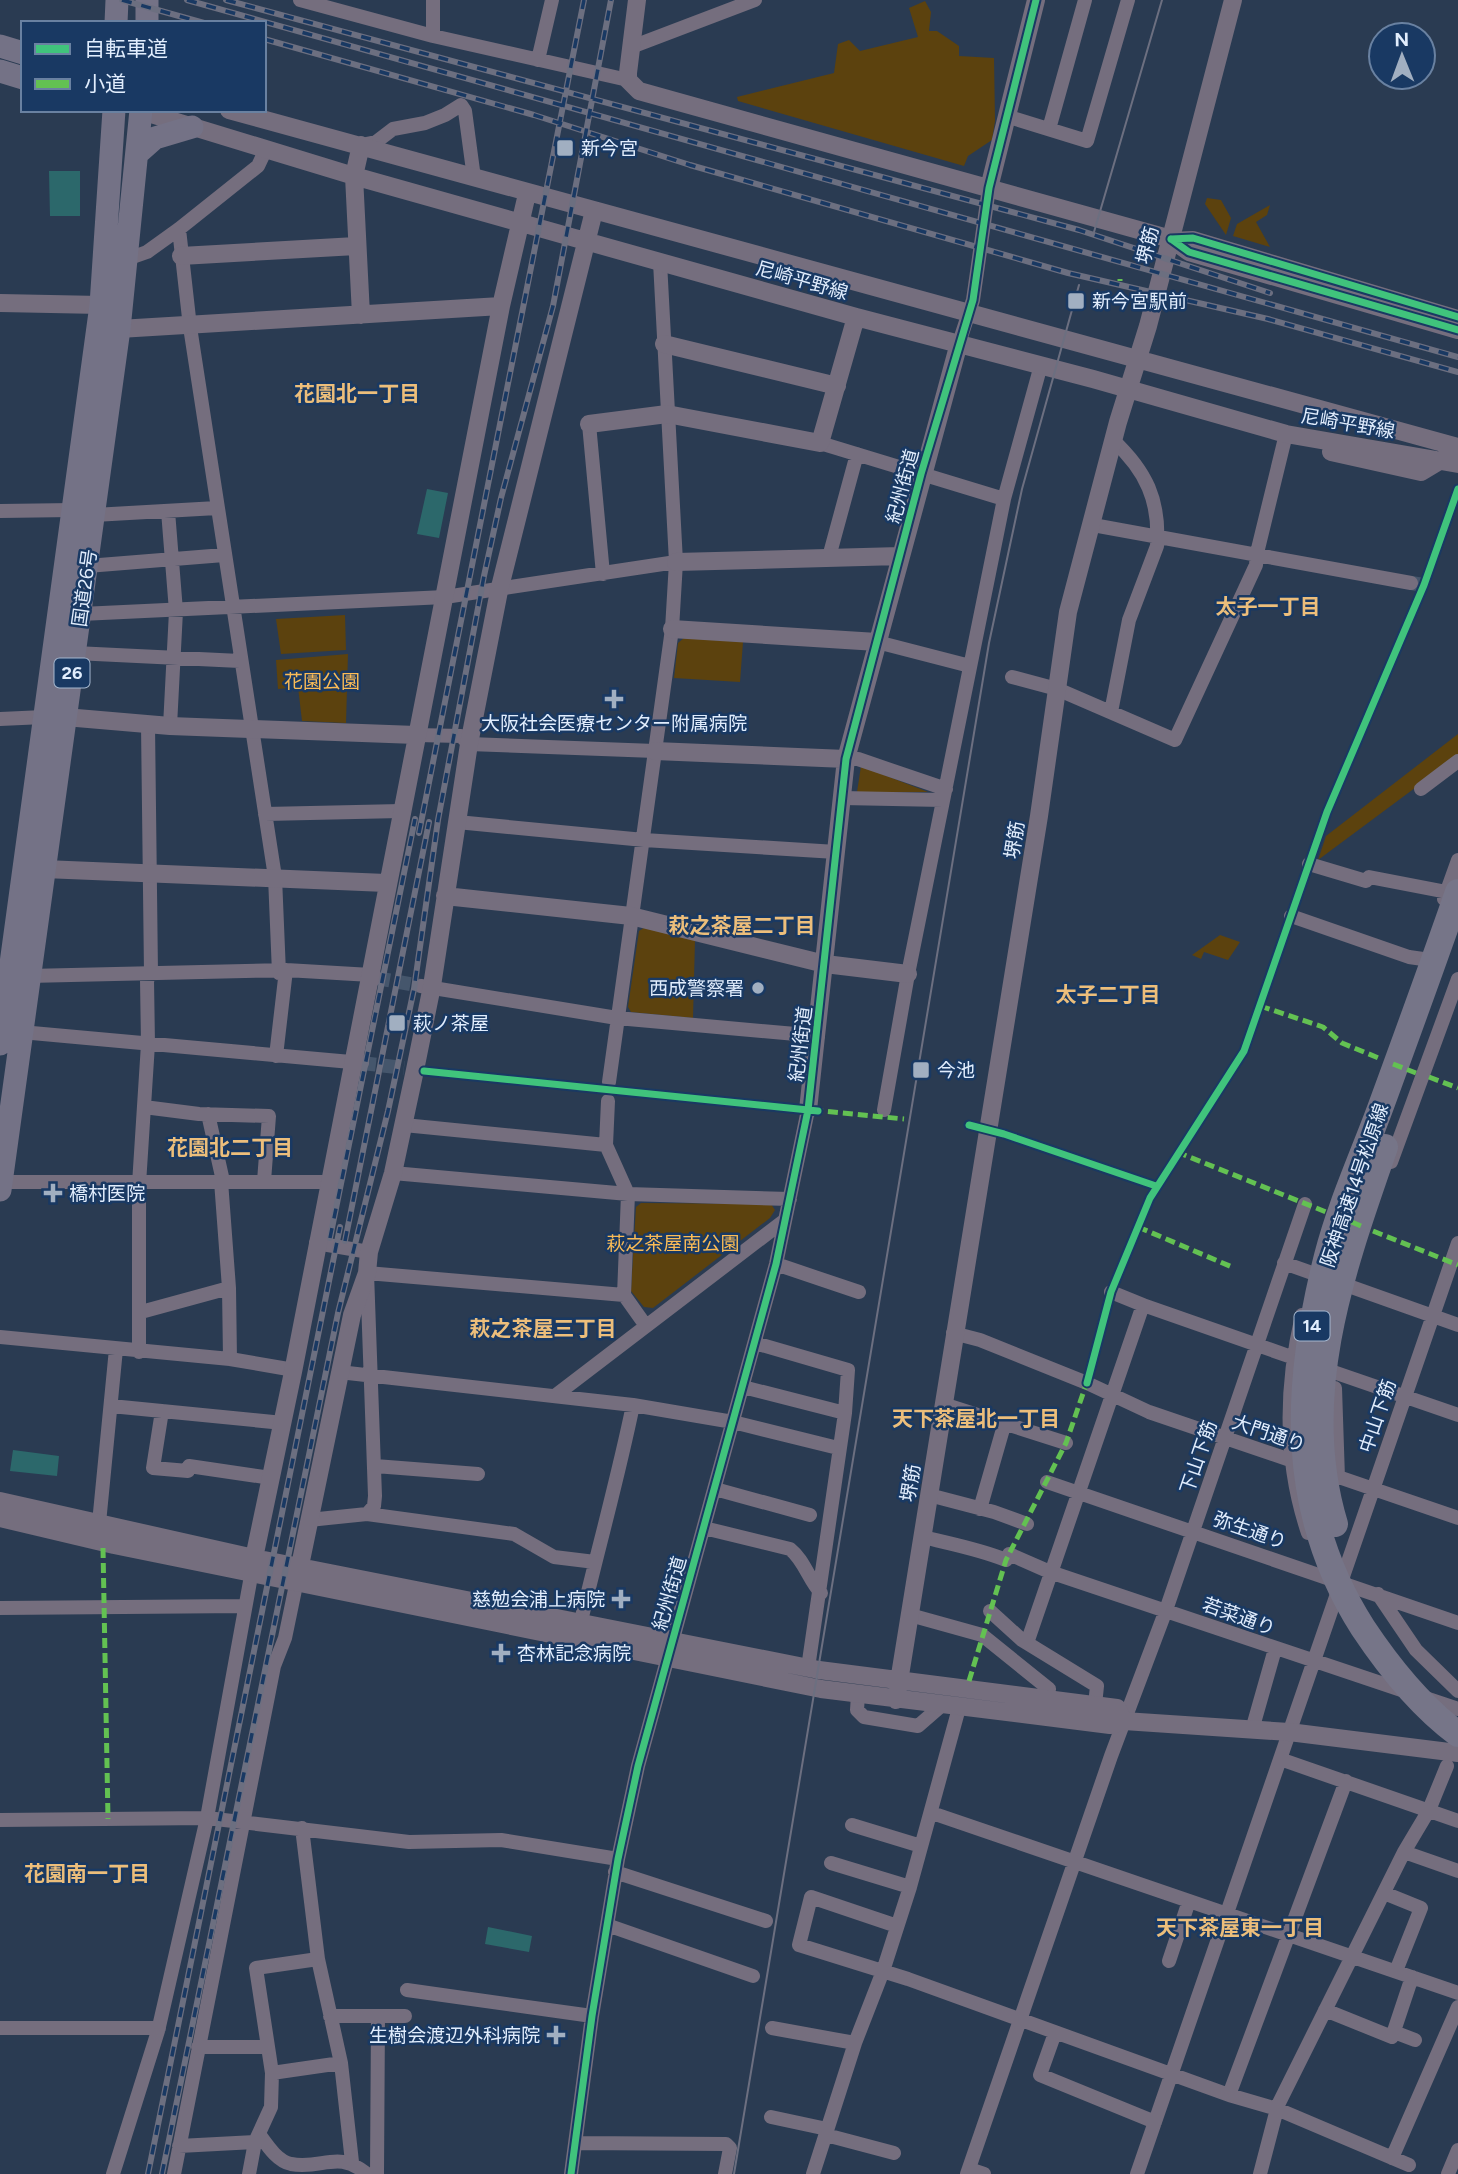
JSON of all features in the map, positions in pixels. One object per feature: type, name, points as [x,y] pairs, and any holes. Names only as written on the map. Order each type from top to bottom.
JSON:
[{"type":"highway","points":[[117,0],[117,21]]},
{"type":"highway","points":[[147,0],[147,21]]},
{"type":"highway","points":[[0,46],[21,51]]},
{"type":"highway","points":[[0,71],[21,77]]},
{"type":"highway","name":"国道26号","points":[[0,1190],[44,869],[54,717],[75,653],[87,566],[84,513],[114,112]]},
{"type":"highway","name":"国道26号","points":[[0,1044],[54,717],[84,513],[118,330],[127,259],[139,112]]},
{"type":"highway","points":[[137,154],[155,138],[192,127]]},
{"type":"highway","name":"阪神高速14号松原線","points":[[1454,892],[1328,1254],[1307,1356],[1302,1427],[1311,1507],[1334,1574],[1355,1615],[1396,1673],[1456,1734]]},
{"type":"highway","name":"阪神高速14号松原線","points":[[1456,1734],[1438,1695],[1389,1634],[1351,1568],[1329,1503],[1321,1427],[1327,1336],[1346,1259],[1458,940]]},
{"type":"street","points":[[300,0],[323,3],[433,36],[628,80],[639,91],[648,94],[1171,239],[1192,238],[1458,317]]},
{"type":"street","points":[[433,0],[433,36]]},
{"type":"street","points":[[538,61],[552,0]]},
{"type":"street","points":[[628,80],[634,46],[637,0]]},
{"type":"street","points":[[634,46],[755,0]]},
{"type":"street","name":"紀州街道","points":[[571,2174],[592,2016],[617,1865],[638,1766],[776,1264],[808,1110],[846,759],[921,474],[969,314],[981,253],[989,188],[1036,0]]},
{"type":"street","points":[[1049,129],[1085,0]]},
{"type":"street","points":[[1006,116],[1087,141],[1128,0]]},
{"type":"street","name":"堺筋","points":[[896,1700],[1068,612],[1093,525],[1113,440],[1171,239],[1233,0]]},
{"type":"street","points":[[361,315],[354,176],[361,145],[376,142],[393,129],[445,116],[461,105],[465,111],[474,178]]},
{"type":"street","name":"尼崎平野線","points":[[142,112],[520,223],[1295,435],[1332,453],[1421,472],[1449,462]]},
{"type":"street","name":"尼崎平野線","points":[[237,112],[527,194],[1458,447]]},
{"type":"street","points":[[127,259],[147,252],[179,229],[258,166],[266,149]]},
{"type":"street","points":[[113,2174],[159,2028],[206,1818],[253,1565],[294,1370],[316,1243],[374,976],[386,883],[501,306],[527,194]]},
{"type":"street","points":[[367,1514],[374,1506],[367,1273],[369,1252],[393,1173],[404,1125],[426,986],[445,897],[469,744],[499,590],[594,211]]},
{"type":"street","points":[[179,229],[190,327],[223,555],[275,877],[282,972],[276,1056]]},
{"type":"street","points":[[1171,239],[1189,252],[1458,330]]},
{"type":"street","points":[[181,256],[356,246]]},
{"type":"street","points":[[609,1082],[644,840],[671,629],[676,562],[660,262]]},
{"type":"street","points":[[0,303],[101,305]]},
{"type":"street","points":[[118,330],[501,306]]},
{"type":"street","points":[[820,443],[856,317]]},
{"type":"street","points":[[664,344],[837,386]]},
{"type":"street","points":[[884,1110],[908,974],[1004,499],[1041,365]]},
{"type":"street","points":[[603,574],[589,424],[667,414],[820,443],[1004,499]]},
{"type":"street","points":[[1012,677],[1057,689],[1175,740],[1256,565],[1256,553],[1295,435]]},
{"type":"street","points":[[1111,712],[1129,620],[1157,546],[1158,536],[1156,501],[1129,455],[1113,440]]},
{"type":"street","points":[[829,557],[857,454]]},
{"type":"street","points":[[0,511],[84,513],[217,508]]},
{"type":"street","points":[[168,511],[176,611],[170,726]]},
{"type":"street","points":[[1093,525],[1411,583]]},
{"type":"street","points":[[87,566],[223,555]]},
{"type":"street","points":[[81,614],[445,597],[676,562],[900,556]]},
{"type":"street","points":[[671,629],[877,642],[970,666]]},
{"type":"street","points":[[75,653],[240,661]]},
{"type":"street","points":[[0,719],[54,717],[148,725],[461,736],[469,744],[858,759],[944,795]]},
{"type":"street","points":[[139,1352],[139,1184],[148,1044],[147,980],[151,973],[148,725]]},
{"type":"street","points":[[1421,789],[1458,761]]},
{"type":"street","points":[[842,798],[944,795]]},
{"type":"street","points":[[265,814],[401,811]]},
{"type":"street","points":[[457,822],[644,840],[836,852]]},
{"type":"street","points":[[1322,1574],[1298,1503],[1292,1460],[1292,1357],[1312,1273],[1423,959],[1454,892],[1458,860]]},
{"type":"street","points":[[1309,864],[1366,881],[1369,877],[1454,892]]},
{"type":"street","points":[[44,869],[386,883]]},
{"type":"street","points":[[445,897],[631,916],[825,964],[908,974]]},
{"type":"street","points":[[1291,916],[1423,959]]},
{"type":"street","points":[[28,976],[282,972],[374,976]]},
{"type":"street","points":[[1338,1478],[1335,1426],[1336,1372],[1340,1340],[1367,1228],[1458,979]]},
{"type":"street","points":[[426,986],[617,1018],[818,1036]]},
{"type":"street","points":[[21,1032],[357,1063]]},
{"type":"street","points":[[608,1101],[606,1145],[628,1194],[624,1295],[646,1326]]},
{"type":"street","points":[[144,1107],[208,1114],[269,1116],[264,1181]]},
{"type":"street","points":[[208,1114],[222,1181],[229,1288],[230,1359]]},
{"type":"street","points":[[404,1125],[606,1145]]},
{"type":"street","points":[[393,1173],[628,1194],[790,1199]]},
{"type":"street","points":[[0,1182],[329,1182]]},
{"type":"street","name":"下山下筋","points":[[968,2171],[1023,2020],[1124,1721],[1166,1610],[1305,1203]]},
{"type":"street","points":[[556,1395],[785,1220]]},
{"type":"street","points":[[316,1243],[369,1252]]},
{"type":"street","name":"中山下筋","points":[[1137,2174],[1458,1243]]},
{"type":"street","points":[[1284,1263],[1458,1325]]},
{"type":"street","points":[[776,1264],[859,1292]]},
{"type":"street","points":[[367,1273],[624,1295]]},
{"type":"street","points":[[174,2174],[274,1666],[285,1638],[352,1314],[367,1273]]},
{"type":"street","points":[[141,1312],[229,1288]]},
{"type":"street","points":[[1111,1292],[1458,1415]]},
{"type":"street","points":[[1027,1643],[1143,1305]]},
{"type":"street","name":"大門通り","points":[[954,1333],[980,1340],[1113,1394],[1149,1412],[1458,1518]]},
{"type":"street","points":[[0,1337],[230,1359],[294,1370]]},
{"type":"street","points":[[755,1343],[848,1370],[845,1413],[838,1448],[821,1593],[808,1668]]},
{"type":"street","points":[[99,1523],[116,1349]]},
{"type":"street","points":[[339,1372],[633,1405],[733,1422],[838,1448]]},
{"type":"street","points":[[743,1387],[845,1413]]},
{"type":"street","points":[[943,1404],[1066,1443]]},
{"type":"street","points":[[581,1621],[612,1504],[633,1405]]},
{"type":"street","points":[[111,1406],[283,1423]]},
{"type":"street","points":[[162,1411],[153,1468],[188,1472],[189,1466],[271,1478]]},
{"type":"street","points":[[980,1509],[1005,1422]]},
{"type":"street","points":[[374,1466],[478,1474]]},
{"type":"street","name":"弥生通り","points":[[1047,1482],[1322,1574],[1458,1623]]},
{"type":"street","points":[[715,1489],[810,1515]]},
{"type":"street","points":[[929,1495],[1027,1524]]},
{"type":"street","points":[[0,1500],[99,1523],[253,1565]]},
{"type":"street","points":[[309,1520],[367,1514],[514,1534],[554,1557],[595,1562]]},
{"type":"street","points":[[0,1518],[253,1565],[581,1621],[669,1648],[898,1682],[1117,1708],[1124,1721]]},
{"type":"street","points":[[704,1528],[790,1549],[798,1555],[810,1581],[821,1593]]},
{"type":"street","name":"若菜通り","points":[[923,1537],[966,1550],[977,1548],[1008,1557],[1390,1688],[1456,1734]]},
{"type":"street","points":[[299,1573],[669,1648],[858,1695],[1110,1725],[1124,1721],[1289,1732],[1456,1734],[1429,1810],[1404,1852],[1351,1956],[1277,2109],[1260,2174]]},
{"type":"street","points":[[1378,1594],[1416,1650],[1458,1691]]},
{"type":"street","points":[[1335,1603],[1390,1688]]},
{"type":"street","points":[[0,1608],[245,1606]]},
{"type":"street","points":[[990,1611],[1027,1643],[1097,1686],[1095,1705]]},
{"type":"street","points":[[910,1615],[982,1635],[1009,1659],[1041,1679],[1049,1689],[1047,1699]]},
{"type":"street","points":[[1252,1730],[1275,1649]]},
{"type":"street","points":[[858,1695],[857,1710],[864,1717],[918,1727],[950,1707]]},
{"type":"street","points":[[813,2174],[855,2043],[883,1971],[932,1813],[942,1773],[950,1707]]},
{"type":"street","points":[[1280,1759],[1458,1821]]},
{"type":"street","points":[[1229,2095],[1286,1935],[1292,1931],[1346,1781]]},
{"type":"street","points":[[932,1813],[1458,1993]]},
{"type":"street","points":[[0,1820],[206,1818],[409,1842],[501,1840],[617,1865],[766,1921]]},
{"type":"street","points":[[852,1825],[921,1846]]},
{"type":"street","points":[[302,1828],[318,1959],[341,2063],[352,2162]]},
{"type":"street","points":[[1404,1852],[1458,1871]]},
{"type":"street","points":[[831,1863],[910,1887]]},
{"type":"street","points":[[1384,1893],[1421,1908],[1396,1971]]},
{"type":"street","points":[[897,1926],[811,1898],[799,1945],[883,1971],[1229,2095],[1277,2109],[1409,2165]]},
{"type":"street","points":[[1169,1961],[1189,1901]]},
{"type":"street","points":[[607,1925],[753,1976]]},
{"type":"street","points":[[249,2174],[257,2138],[271,2107],[272,2073],[256,1968],[318,1959]]},
{"type":"street","points":[[1325,2010],[1392,2037],[1412,1977]]},
{"type":"street","points":[[407,1990],[592,2016]]},
{"type":"street","points":[[1392,2158],[1458,2007]]},
{"type":"street","points":[[330,2016],[405,2016]]},
{"type":"street","points":[[377,2174],[378,2016]]},
{"type":"street","points":[[0,2028],[159,2028]]},
{"type":"street","points":[[772,2028],[855,2043]]},
{"type":"street","points":[[1394,2032],[1415,2040]]},
{"type":"street","points":[[1055,2033],[1040,2076],[1156,2122]]},
{"type":"street","points":[[198,2047],[267,2047]]},
{"type":"street","points":[[272,2073],[341,2063]]},
{"type":"street","points":[[771,2117],[894,2153]]},
{"type":"street","points":[[179,2146],[257,2138],[290,2164],[352,2162],[367,2174]]},
{"type":"street","points":[[575,2143],[726,2144],[730,2148],[725,2174]]},
{"type":"street","points":[[1448,2174],[1458,2150]]},
{"type":"street","points":[[968,2171],[984,2174]]},
{"type":"green space","points":[[925,1],[931,12],[929,31],[937,31],[959,46],[959,56],[994,58],[995,121],[992,140],[968,156],[964,166],[738,101],[737,97],[834,73],[838,44],[849,40],[860,51],[918,37],[909,8]]},
{"type":"green space","points":[[1207,198],[1221,200],[1231,218],[1226,235],[1205,204]]},
{"type":"green space","points":[[1270,205],[1267,215],[1256,222],[1270,247],[1233,236],[1237,224]]},
{"type":"green space","points":[[345,615],[346,650],[281,654],[276,619]]},
{"type":"green space","points":[[684,638],[743,642],[740,682],[674,678],[678,643]]},
{"type":"green space","name":"花園公園","points":[[348,654],[346,723],[302,721],[298,687],[278,689],[276,660]]},
{"type":"green space","points":[[1458,734],[1458,756],[1318,860],[1326,836]]},
{"type":"green space","points":[[861,766],[928,792],[857,792]]},
{"type":"green space","points":[[645,927],[695,940],[693,1018],[631,1012],[628,1007],[639,931]]},
{"type":"green space","points":[[1220,935],[1240,942],[1228,960],[1204,952],[1201,959],[1192,955]]},
{"type":"green space","name":"萩之茶屋南公園","points":[[641,1203],[771,1204],[775,1210],[770,1218],[653,1308],[644,1307],[631,1291],[636,1207]]},
{"type":"shaded area","points":[[49,171],[80,171],[80,216],[50,216]]},
{"type":"shaded area","points":[[427,489],[448,493],[439,538],[417,534]]},
{"type":"shaded area","points":[[13,1450],[59,1456],[57,1476],[10,1471]]},
{"type":"shaded area","points":[[488,1927],[532,1936],[529,1952],[485,1944]]},
{"type":"tunnel","points":[[1411,583],[1424,585]]},
{"type":"tunnel","points":[[376,978],[421,986]]},
{"type":"tunnel","points":[[362,1063],[404,1068]]},
{"type":"tram line","points":[[1094,232],[1162,0]]},
{"type":"tram line","points":[[734,2174],[989,643],[1022,489],[1079,285]]},
{"type":"railway","points":[[122,0],[197,21]]},
{"type":"railway","points":[[187,0],[262,21]]},
{"type":"railway","points":[[226,0],[1079,230],[1270,293]]},
{"type":"railway","points":[[419,833],[584,0]]},
{"type":"railway","points":[[162,2174],[338,1313],[388,1111],[414,989],[438,820],[484,576],[501,498],[553,306],[611,0]]},
{"type":"railway","points":[[266,22],[1458,357]]},
{"type":"railway","points":[[266,40],[534,115],[690,165],[1068,273],[1268,319],[1458,372]]},
{"type":"railway","points":[[330,1238],[415,819]]},
{"type":"railway","points":[[345,1241],[429,822]]},
{"type":"railway","points":[[148,2174],[340,1227]]},
{"type":"marked path","points":[[1260,1006],[1323,1027],[1342,1043],[1381,1059]]},
{"type":"marked path","points":[[1393,1064],[1416,1073]]},
{"type":"marked path","points":[[1429,1077],[1458,1088]]},
{"type":"marked path","points":[[813,1110],[904,1119]]},
{"type":"marked path","points":[[1177,1152],[1326,1212]]},
{"type":"marked path","points":[[1338,1216],[1361,1226]]},
{"type":"marked path","points":[[1138,1227],[1232,1267]]},
{"type":"marked path","points":[[1373,1231],[1458,1265]]},
{"type":"marked path","points":[[969,1681],[1006,1560],[1066,1443],[1088,1379]]},
{"type":"marked path","points":[[103,1548],[108,1819]]},
{"type":"cycle path","points":[[571,2174],[592,2016],[618,1859],[638,1766],[776,1264],[808,1110],[846,759],[921,474],[973,300],[989,188],[1036,0]]},
{"type":"cycle path","points":[[1171,239],[1193,238],[1458,317]]},
{"type":"cycle path","points":[[1171,239],[1189,252],[1458,330]]},
{"type":"cycle path","points":[[1087,1383],[1111,1292],[1150,1198],[1244,1051],[1327,812],[1424,585],[1458,489]]},
{"type":"cycle path","points":[[424,1071],[818,1111]]},
{"type":"cycle path","points":[[969,1125],[1004,1134],[1156,1186]]},
{"type":"place","name":"新今宮","points":[[565,148]]},
{"type":"place","name":"新今宮駅前","points":[[1076,301]]},
{"type":"place","name":"大阪社会医療センター附属病院","points":[[614,699]]},
{"type":"place","name":"西成警察署","points":[[758,988]]},
{"type":"place","name":"萩ノ茶屋","points":[[397,1023]]},
{"type":"place","name":"今池","points":[[921,1070]]},
{"type":"place","name":"橋村医院","points":[[53,1193]]},
{"type":"place","name":"慈勉会浦上病院","points":[[621,1599]]},
{"type":"place","name":"杏林記念病院","points":[[501,1653]]},
{"type":"place","name":"生樹会渡辺外科病院","points":[[556,2035]]},
{"type":"district","name":"花園北一丁目","points":[[357,394]]},
{"type":"district","name":"太子一丁目","points":[[1268,607]]},
{"type":"district","name":"萩之茶屋二丁目","points":[[742,926]]},
{"type":"district","name":"太子二丁目","points":[[1108,995]]},
{"type":"district","name":"花園北二丁目","points":[[230,1148]]},
{"type":"district","name":"萩之茶屋三丁目","points":[[543,1329]]},
{"type":"district","name":"天下茶屋北一丁目","points":[[976,1419]]},
{"type":"district","name":"花園南一丁目","points":[[87,1874]]},
{"type":"district","name":"天下茶屋東一丁目","points":[[1240,1928]]}]
